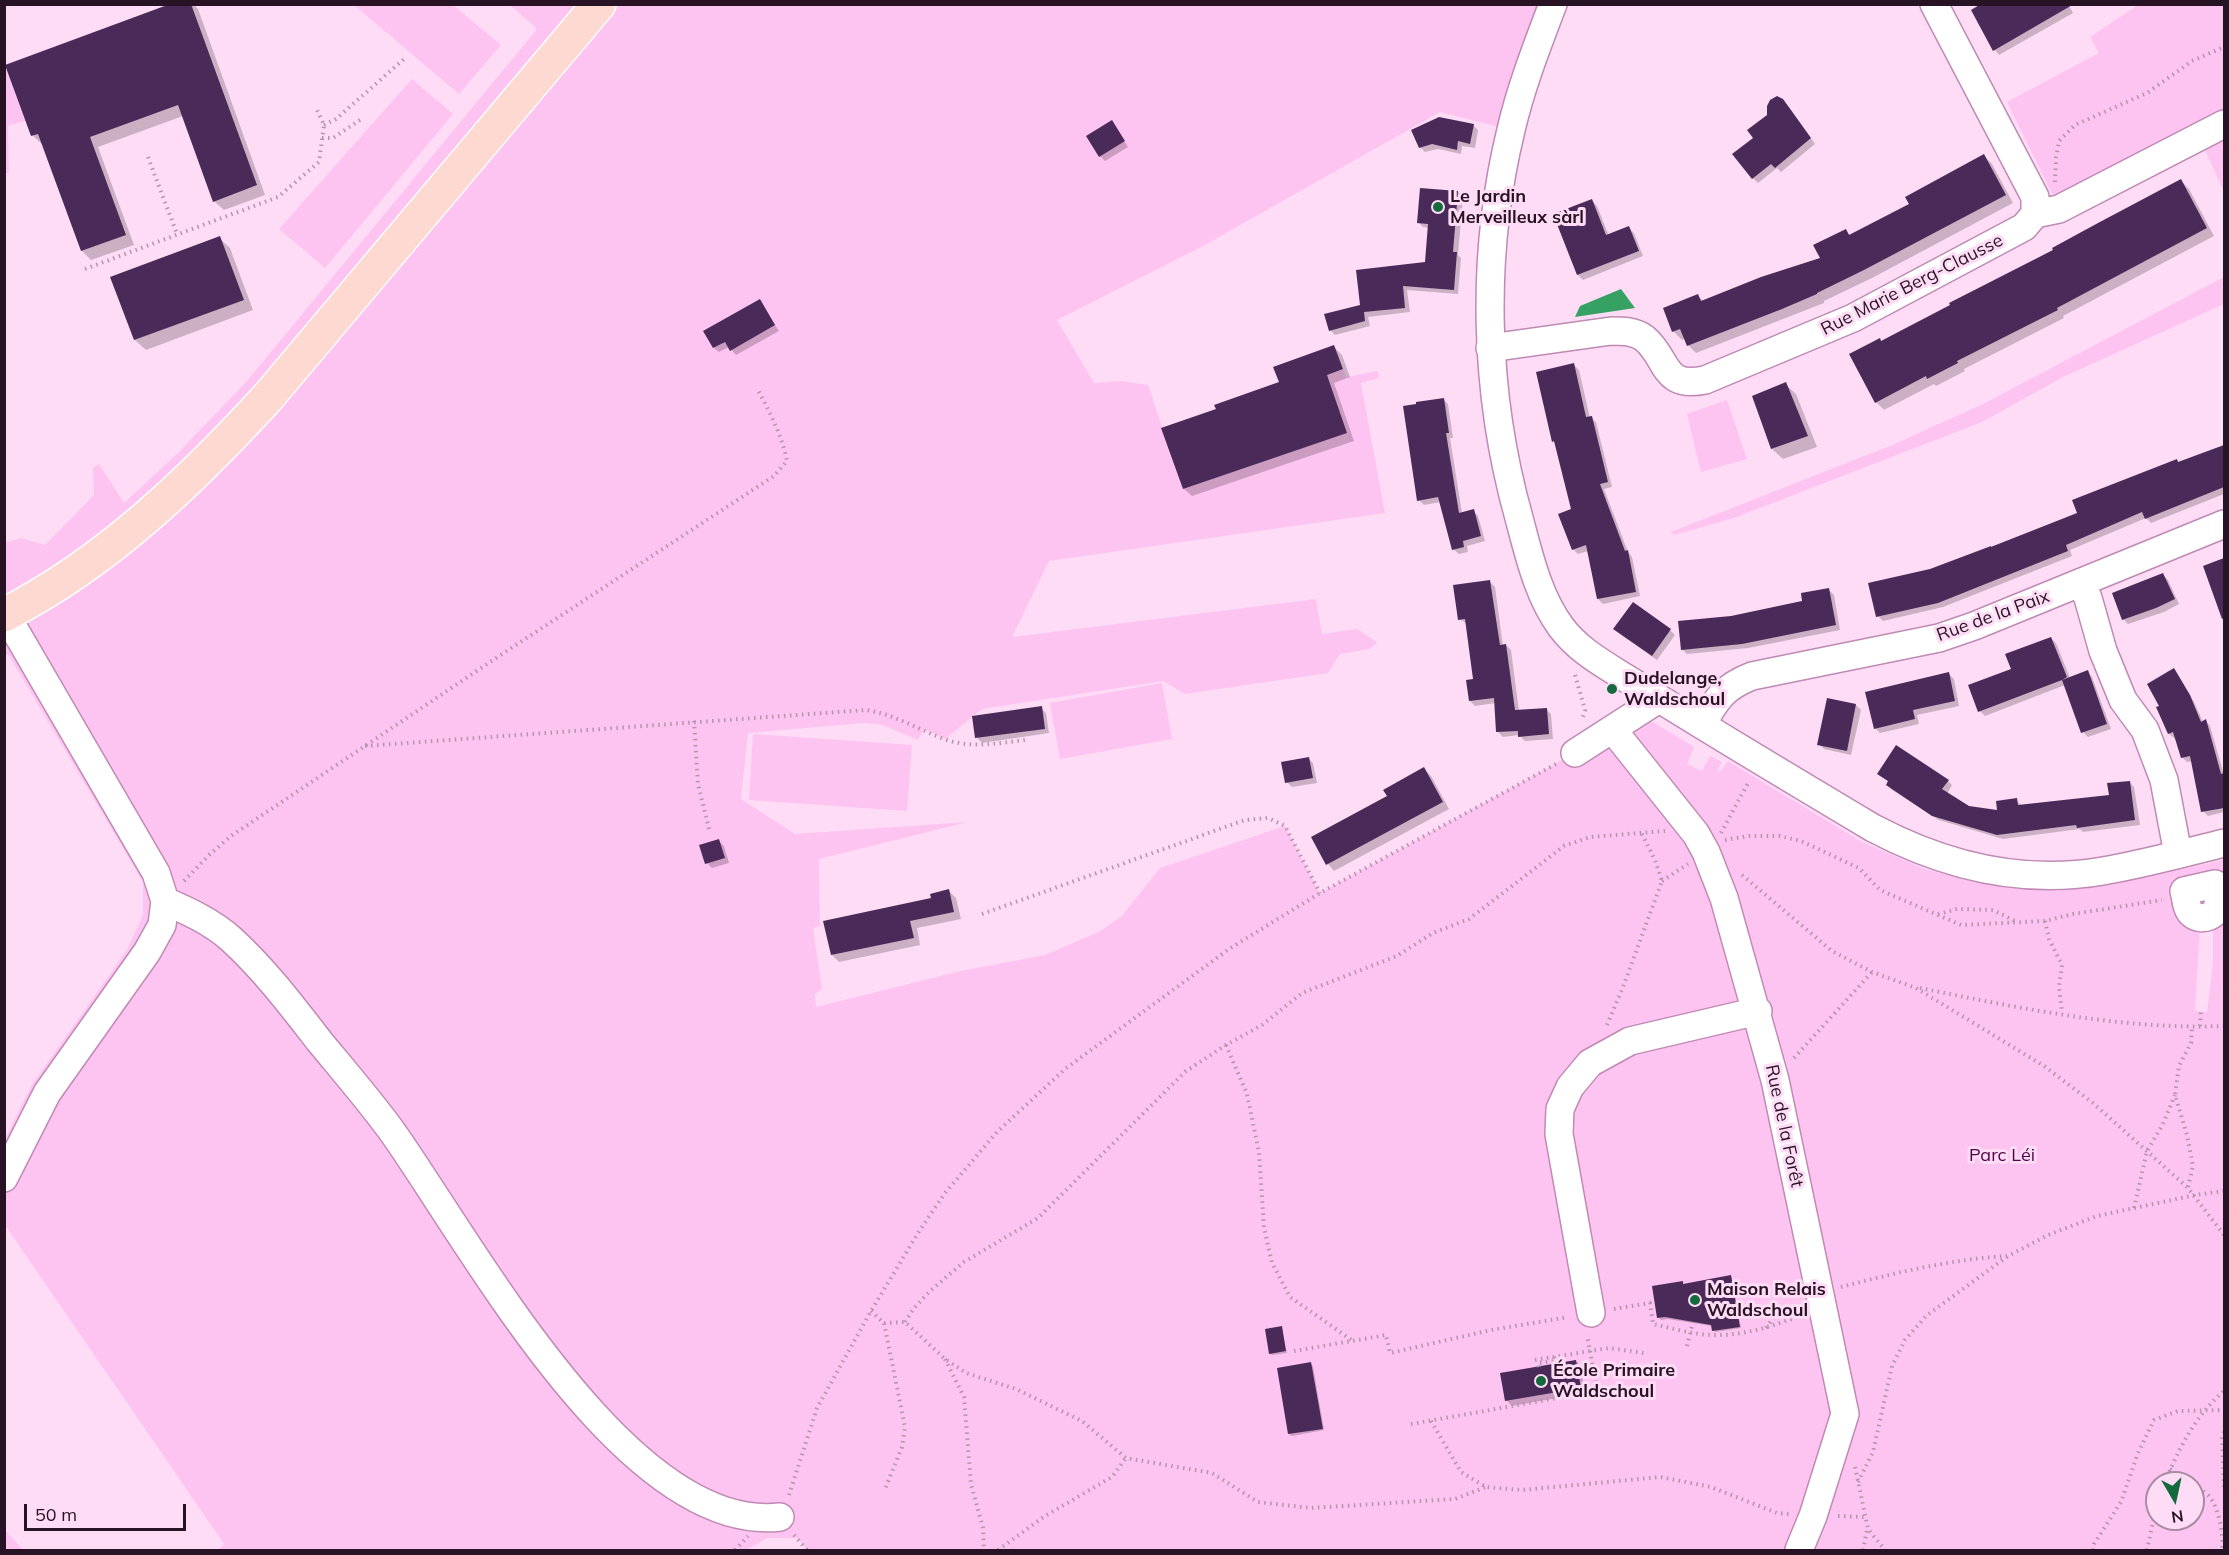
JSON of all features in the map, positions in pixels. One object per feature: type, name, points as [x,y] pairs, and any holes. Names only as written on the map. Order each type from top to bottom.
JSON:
[{"type":"main road","points":[[5,613],[50,589],[100,555],[215,455],[268,397],[599,4]]},
{"type":"street","points":[[1552,4],[1511,130],[1495,218],[1489,323],[1498,418],[1512,496],[1530,560],[1545,600],[1561,628],[1589,655],[1872,828],[1908,847],[1965,866],[2006,873],[2058,875],[2103,871],[2224,843]]},
{"type":"street","points":[[1934,4],[2035,196],[2035,214]]},
{"type":"street","name":"Rue Marie Berg-Clausse","points":[[1490,348],[1611,331],[1630,332],[1644,339],[1674,378],[1689,384],[1705,380],[1853,318],[2024,227],[2035,214],[2059,209],[2224,124]]},
{"type":"street","name":"Rue de la Paix","points":[[1702,725],[1721,694],[1734,683],[1752,676],[1939,638],[1974,626],[2224,524]]},
{"type":"street","points":[[2081,583],[2088,598],[2103,651],[2123,700],[2145,730],[2164,780],[2178,854]]},
{"type":"street","points":[[4,1178],[47,1093],[147,952],[162,925],[165,901],[156,873],[5,613]]},
{"type":"street","points":[[1575,753],[1659,699]]},
{"type":"street","name":"Rue de la Forêt","points":[[1613,730],[1706,842],[1758,1011],[1775,1080],[1845,1414],[1813,1516],[1799,1551]]},
{"type":"street","points":[[165,901],[191,912],[214,926],[230,938],[265,973],[390,1129],[532,1340],[610,1434],[678,1491],[723,1511],[764,1519],[780,1517]]},
{"type":"street","points":[[1587,1313],[1559,1134],[1560,1109],[1570,1087],[1590,1063],[1630,1041],[1758,1011]]},
{"type":"path","points":[[2035,214],[2055,193],[2059,141],[2075,125],[2147,93],[2192,61],[2224,48]]},
{"type":"path","points":[[324,124],[336,119],[404,59]]},
{"type":"path","points":[[85,269],[278,197],[319,162],[324,124],[317,110]]},
{"type":"path","points":[[322,138],[333,138],[363,118]]},
{"type":"path","points":[[148,157],[177,234]]},
{"type":"path","points":[[165,901],[209,855],[231,836],[774,476],[786,461],[784,449],[772,417],[757,388]]},
{"type":"path","points":[[1575,674],[1585,710],[1582,721]]},
{"type":"path","points":[[364,747],[866,710],[885,713],[945,739],[977,746],[1026,740]]},
{"type":"path","points":[[694,721],[698,784],[709,829]]},
{"type":"path","points":[[780,1517],[793,1486],[817,1408],[871,1311],[945,1193],[997,1132],[1065,1069],[1229,949],[1320,893],[1575,753]]},
{"type":"path","points":[[1706,842],[1760,761]]},
{"type":"path","points":[[982,914],[1245,820],[1268,819],[1285,826],[1320,893]]},
{"type":"path","points":[[905,1322],[930,1291],[964,1262],[1038,1218],[1186,1071],[1226,1044],[1262,1025],[1302,993],[1397,956],[1433,933],[1469,919],[1564,846],[1590,837],[1664,831],[1706,842],[1749,836],[1779,836],[1801,841],[1859,868],[1880,891],[1961,924],[2045,921],[2073,914],[2186,897]]},
{"type":"path","points":[[1590,1063],[1623,987],[1662,881],[1642,834]]},
{"type":"path","points":[[1706,842],[1728,864],[1832,951],[1872,972],[1916,988],[1998,1004],[2143,1025],[2224,1026]]},
{"type":"path","points":[[1937,915],[1957,909],[1993,910],[2018,923]]},
{"type":"path","points":[[2045,921],[2049,939],[2062,965],[2059,987],[2062,1013]]},
{"type":"path","points":[[1775,1080],[1872,972]]},
{"type":"path","points":[[1916,988],[2044,1066],[2093,1103],[2188,1188],[2224,1234]]},
{"type":"path","points":[[2200,1026],[2201,1011]]},
{"type":"path","points":[[2134,1209],[2147,1151],[2162,1126],[2175,1095],[2179,1066],[2191,1043],[2192,1026]]},
{"type":"path","points":[[1226,1044],[1247,1094],[1259,1152],[1264,1228],[1272,1263],[1290,1297],[1353,1341]]},
{"type":"path","points":[[2175,1095],[2187,1135],[2193,1166],[2188,1188]]},
{"type":"path","points":[[1858,1482],[1873,1452],[1892,1366],[1905,1340],[1926,1316],[2008,1256],[2058,1231],[2097,1216],[2224,1191]]},
{"type":"path","points":[[1294,1351],[1386,1335],[1390,1353],[1491,1330],[1650,1303],[1653,1324],[1712,1335],[1740,1334],[1765,1329],[1822,1300],[1875,1278],[1977,1258],[2008,1256]]},
{"type":"path","points":[[1765,1329],[1781,1307]]},
{"type":"path","points":[[871,1311],[884,1323],[905,1427],[902,1447],[885,1489]]},
{"type":"path","points":[[1410,1424],[1597,1391],[1590,1351],[1587,1313]]},
{"type":"path","points":[[884,1323],[905,1322],[945,1359],[966,1372],[1016,1389],[1082,1420],[1126,1458],[1212,1473],[1258,1502],[1311,1508],[1455,1499],[1486,1487],[1522,1490],[1660,1477],[1711,1486],[1777,1513],[1813,1516]]},
{"type":"path","points":[[1687,1346],[1693,1322]]},
{"type":"path","points":[[1535,1360],[1609,1348],[1644,1353]]},
{"type":"path","points":[[1539,1366],[1538,1363],[1555,1361],[1554,1357]]},
{"type":"path","points":[[945,1359],[964,1397],[971,1484],[983,1528],[984,1551]]},
{"type":"path","points":[[2173,1471],[2170,1469],[2189,1432],[2224,1391]]},
{"type":"path","points":[[2093,1551],[2094,1544],[2121,1502],[2138,1453],[2154,1420],[2178,1411],[2224,1410]]},
{"type":"path","points":[[1431,1421],[1461,1472],[1486,1487]]},
{"type":"path","points":[[2224,1432],[2222,1436],[2224,1490]]},
{"type":"path","points":[[998,1551],[1045,1516],[1112,1477],[1126,1458]]},
{"type":"path","points":[[1854,1463],[1868,1529],[1863,1551]]},
{"type":"path","points":[[2205,1493],[2216,1509],[2224,1541],[2222,1551]]},
{"type":"path","points":[[1868,1529],[1885,1551]]},
{"type":"path","points":[[2147,1551],[2151,1531]]},
{"type":"green space","points":[[354,5],[453,5],[501,45],[459,94]]},
{"type":"green space","name":"Parc Léi","points":[[510,5],[1553,5],[1511,130],[1440,112],[1203,246],[1057,320],[1094,383],[1122,381],[1148,385],[1183,489],[1347,433],[1327,375],[1343,369],[1346,377],[1378,371],[1379,378],[1361,383],[1385,513],[1049,561],[1012,637],[1316,599],[1322,634],[1357,629],[1377,642],[1370,649],[1340,654],[1328,673],[1185,694],[1163,681],[982,709],[945,739],[924,729],[918,740],[880,724],[864,723],[748,733],[741,799],[795,834],[968,822],[819,859],[820,926],[813,928],[822,989],[815,994],[816,1007],[961,971],[1045,955],[1099,932],[1122,916],[1160,868],[1285,826],[1320,893],[1613,730],[1635,743],[1635,731],[1644,723],[1653,722],[1694,747],[1687,764],[1702,771],[1710,756],[1722,762],[1718,769],[1720,772],[1728,761],[1862,842],[1927,870],[1999,886],[2058,891],[2105,886],[2224,860],[2224,1550],[807,1550],[797,1538],[767,1538],[747,1550],[218,1550],[224,1544],[5,1225],[5,1139],[31,1086],[127,950],[143,915],[143,882],[8,654],[5,656],[4,543],[21,538],[45,545],[94,495],[93,468],[99,464],[124,503],[179,452],[247,381],[537,29]],"holes":[[[2184,891],[2219,902],[2188,908]],[[2213,924],[2213,963],[2207,1012],[2195,1011],[2200,926]]]},
{"type":"green space","points":[[2138,5],[2224,5],[2224,113],[2055,200],[2007,102],[2099,53],[2090,37]]},
{"type":"green space","points":[[4,61],[25,121],[8,126],[9,173],[4,173]]},
{"type":"green space","points":[[412,79],[453,114],[325,268],[279,229]]},
{"type":"green space","points":[[2224,138],[2224,192],[2204,148]]},
{"type":"green space","points":[[2224,277],[2224,304],[2063,377],[1982,422],[1734,518],[1674,535],[1671,532],[1890,446],[1983,404]]},
{"type":"green space","points":[[1727,400],[1747,459],[1701,472],[1687,414]]},
{"type":"green space","points":[[1162,683],[1172,739],[1060,759],[1050,703]]},
{"type":"green space","points":[[753,734],[912,745],[907,811],[749,800]]},
{"type":"green space","points":[[5,1530],[23,1550],[5,1550]]},
{"type":"shaded area","points":[[1621,289],[1635,308],[1575,317],[1580,306]]},
{"type":"building","points":[[170,4],[191,4],[257,185],[213,202],[178,105],[90,137],[126,235],[81,251],[38,134],[31,136],[5,65]]},
{"type":"building","points":[[1981,4],[2074,4],[1993,51],[1971,10]]},
{"type":"building","points":[[1777,96],[1783,99],[1811,138],[1775,168],[1771,164],[1752,179],[1732,154],[1753,138],[1747,130],[1767,115],[1770,100]]},
{"type":"building","points":[[1439,117],[1474,124],[1470,144],[1458,141],[1457,150],[1432,144],[1419,148],[1411,130]]},
{"type":"building","points":[[1112,120],[1125,141],[1099,157],[1086,136]]},
{"type":"building","points":[[1984,154],[2006,195],[1817,294],[1782,309],[1687,346],[1680,329],[1672,332],[1663,308],[1698,294],[1701,301],[1761,277],[1820,258],[1813,245],[1846,229],[1849,235],[1909,204],[1905,197]]},
{"type":"building","points":[[2181,179],[2207,228],[2057,308],[2058,310],[1957,361],[1958,363],[1927,379],[1926,376],[1875,403],[1849,354],[1880,338],[1881,341],[1950,305],[1949,303],[2053,250],[2052,248]]},
{"type":"building","points":[[1420,188],[1458,191],[1453,252],[1457,252],[1454,290],[1403,286],[1405,308],[1364,312],[1365,321],[1329,331],[1324,314],[1360,305],[1356,270],[1425,262],[1428,224],[1417,223]]},
{"type":"building","points":[[1592,199],[1606,235],[1629,226],[1639,251],[1577,275],[1553,214]]},
{"type":"building","points":[[220,236],[244,300],[134,340],[110,277]]},
{"type":"building","points":[[760,299],[775,325],[730,351],[725,342],[713,348],[703,331]]},
{"type":"building","points":[[1334,345],[1343,369],[1327,375],[1347,433],[1183,489],[1161,428],[1216,409],[1214,405],[1279,382],[1273,367]]},
{"type":"building","points":[[1574,363],[1586,417],[1592,416],[1608,482],[1600,484],[1625,551],[1628,550],[1636,592],[1597,599],[1586,545],[1572,550],[1558,514],[1571,509],[1554,441],[1552,442],[1536,372]]},
{"type":"building","points":[[1786,382],[1808,436],[1771,449],[1752,396]]},
{"type":"building","points":[[1444,398],[1449,433],[1446,433],[1459,513],[1474,509],[1481,536],[1463,541],[1464,547],[1452,550],[1438,497],[1417,501],[1403,406]]},
{"type":"building","points":[[2224,445],[2224,487],[2145,519],[2142,512],[2066,545],[2068,551],[1938,603],[1876,617],[1868,583],[1930,569],[1991,547],[2077,513],[2072,500],[2177,459],[2178,462]]},
{"type":"building","points":[[2224,558],[2224,618],[2222,619],[2203,566]]},
{"type":"building","points":[[2163,573],[2175,599],[2122,620],[2112,593]]},
{"type":"building","points":[[1490,580],[1500,645],[1506,644],[1515,710],[1547,708],[1549,734],[1518,737],[1518,731],[1496,732],[1494,698],[1469,701],[1466,680],[1473,679],[1465,619],[1458,620],[1453,585]]},
{"type":"building","points":[[1829,588],[1836,625],[1742,644],[1681,650],[1678,621],[1731,616],[1802,601],[1801,593]]},
{"type":"building","points":[[1633,602],[1671,629],[1652,656],[1613,629]]},
{"type":"building","points":[[2051,637],[2067,677],[1978,712],[1968,685],[2011,669],[2005,654]]},
{"type":"building","points":[[2174,668],[2190,695],[2201,722],[2206,719],[2221,774],[2224,773],[2224,808],[2201,812],[2190,756],[2181,758],[2173,732],[2168,734],[2156,707],[2159,706],[2147,684]]},
{"type":"building","points":[[2088,670],[2107,724],[2081,733],[2062,680]]},
{"type":"building","points":[[1949,672],[1955,701],[1913,710],[1915,719],[1874,729],[1865,692]]},
{"type":"building","points":[[1827,698],[1856,704],[1847,751],[1817,745]]},
{"type":"building","points":[[1042,706],[1045,729],[975,738],[972,716]]},
{"type":"building","points":[[1896,745],[1949,780],[1942,789],[1969,806],[1997,810],[1996,801],[2017,798],[2018,805],[2109,795],[2107,783],[2130,781],[2135,820],[1997,835],[1932,816],[1886,785],[1888,781],[1877,774]]},
{"type":"building","points":[[1309,757],[1313,778],[1285,783],[1281,762]]},
{"type":"building","points":[[1424,767],[1443,802],[1326,865],[1311,837],[1387,796],[1383,790]]},
{"type":"building","points":[[719,839],[725,858],[705,864],[699,845]]},
{"type":"building","points":[[949,889],[954,912],[910,921],[914,938],[831,955],[823,921],[931,898],[930,894]]},
{"type":"building","name":"Maison Relais Waldschoul","points":[[1731,1275],[1740,1327],[1712,1331],[1711,1325],[1665,1317],[1657,1318],[1652,1286],[1683,1281],[1683,1284]]},
{"type":"building","points":[[1282,1326],[1286,1351],[1269,1354],[1265,1329]]},
{"type":"building","name":"École Primaire Waldschoul","points":[[1576,1360],[1581,1388],[1505,1401],[1500,1373]]},
{"type":"building","points":[[1311,1362],[1323,1429],[1288,1434],[1277,1368]]},
{"type":"place","name":"Le Jardin Merveilleux sàrl","points":[[1438,207]]},
{"type":"place","name":"Dudelange, Waldschoul","points":[[1612,689]]},
{"type":"place","name":"Maison Relais Waldschoul","points":[[1695,1300]]},
{"type":"place","name":"École Primaire Waldschoul","points":[[1541,1381]]}]
